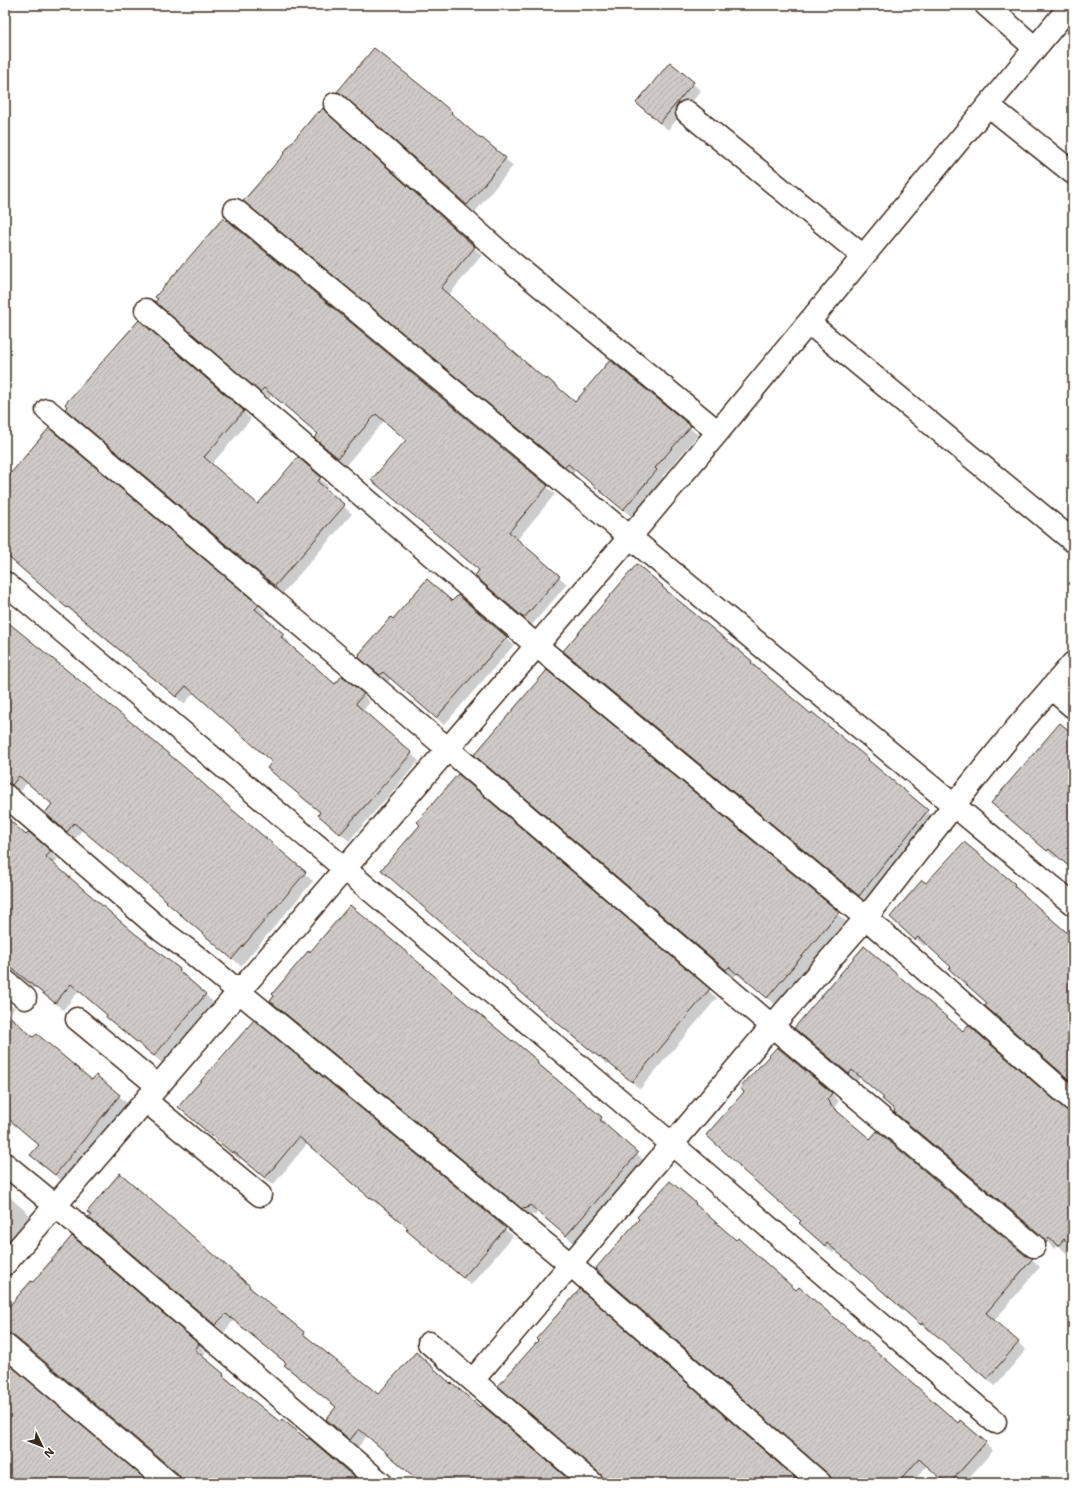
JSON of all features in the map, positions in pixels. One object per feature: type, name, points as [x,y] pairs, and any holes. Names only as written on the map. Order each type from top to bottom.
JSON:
[{"type":"street","points":[[986,5],[1035,48]]},
{"type":"street","points":[[5,1264],[630,537],[809,323],[1071,5]]},
{"type":"street","points":[[335,104],[510,261],[718,432]]},
{"type":"street","points":[[988,105],[1073,173]]},
{"type":"street","points":[[687,112],[863,256]]},
{"type":"street","points":[[235,210],[1073,904]]},
{"type":"street","points":[[146,310],[537,646],[866,918],[1073,1100]]},
{"type":"street","points":[[809,323],[1073,541]]},
{"type":"street","points":[[47,410],[448,749],[772,1026],[1034,1246]]},
{"type":"street","points":[[5,583],[673,1145],[995,1422]]},
{"type":"street","points":[[473,1380],[772,1026],[866,918],[954,805],[1073,663]]},
{"type":"street","points":[[1051,688],[1073,707]]},
{"type":"street","points":[[5,795],[162,931],[192,953],[571,1265],[820,1483]]},
{"type":"street","points":[[5,981],[24,998]]},
{"type":"street","points":[[77,1019],[152,1093],[260,1195]]},
{"type":"street","points":[[5,1164],[381,1483]]},
{"type":"street","points":[[429,1343],[592,1483]]},
{"type":"street","points":[[5,1345],[169,1483]]},
{"type":"building","points":[[374,48],[425,89],[481,139],[482,138],[506,158],[467,205],[343,95],[337,92]]},
{"type":"building","points":[[670,62],[694,82],[660,123],[636,103]]},
{"type":"building","points":[[323,108],[475,247],[441,288],[546,380],[547,378],[575,402],[610,360],[691,426],[655,468],[657,470],[623,510],[568,464],[565,467],[243,201],[285,153],[284,152],[318,111],[319,113]]},
{"type":"building","points":[[223,218],[548,486],[509,532],[560,576],[524,618],[475,576],[479,570],[371,480],[406,440],[376,414],[338,458],[314,438],[318,434],[264,388],[260,392],[155,302],[158,299],[155,297]]},
{"type":"building","points":[[139,320],[244,411],[204,457],[258,504],[298,457],[321,477],[318,482],[345,505],[275,586],[65,409],[67,407],[65,404]]},
{"type":"building","points":[[49,428],[259,605],[255,609],[284,634],[281,637],[335,684],[342,676],[364,694],[356,704],[412,753],[340,834],[318,815],[320,812],[267,768],[272,762],[186,686],[176,697],[68,607],[67,608],[5,554],[5,480]]},
{"type":"building","points":[[637,564],[663,586],[662,587],[752,661],[751,663],[811,714],[812,712],[928,810],[859,896],[563,651]]},
{"type":"building","points":[[427,579],[452,601],[458,595],[507,637],[436,718],[383,672],[380,675],[358,657],[391,617],[393,619]]},
{"type":"building","points":[[5,620],[132,723],[306,872],[232,959],[166,902],[167,901],[74,823],[67,832],[45,813],[52,804],[19,776],[12,785],[5,783]]},
{"type":"building","points":[[547,670],[839,912],[767,998],[738,973],[737,974],[729,967],[726,970],[474,755]]},
{"type":"building","points":[[1060,723],[1073,734],[1073,870],[1049,849],[1047,851],[991,803]]},
{"type":"building","points":[[458,774],[710,989],[632,1082],[539,1008],[381,870],[420,825],[417,822]]},
{"type":"building","points":[[5,816],[26,835],[29,832],[51,851],[46,857],[133,932],[180,969],[179,971],[206,994],[154,1056],[106,1017],[107,1015],[71,984],[55,1003],[5,963]]},
{"type":"building","points":[[964,842],[1015,884],[1014,886],[1073,938],[1073,1083],[985,1006],[987,1003],[949,969],[951,967],[918,937],[915,940],[890,917],[922,880],[926,883]]},
{"type":"building","points":[[350,905],[479,1014],[538,1061],[537,1063],[602,1117],[600,1120],[638,1153],[566,1236],[530,1205],[526,1209],[524,1207],[522,1209],[270,1001],[274,996],[272,994]]},
{"type":"building","points":[[864,946],[963,1031],[968,1025],[1065,1109],[1073,1112],[1073,1247],[1064,1239],[1058,1246],[1049,1238],[1046,1243],[1042,1236],[894,1112],[895,1110],[882,1099],[884,1098],[852,1070],[849,1074],[794,1028]]},
{"type":"building","points":[[5,1012],[33,1037],[37,1034],[92,1080],[96,1075],[120,1095],[55,1175],[30,1155],[39,1145],[5,1116]]},
{"type":"building","points":[[254,1020],[506,1228],[463,1278],[406,1230],[408,1228],[371,1197],[370,1198],[299,1137],[265,1178],[233,1151],[232,1153],[178,1107]]},
{"type":"building","points":[[777,1047],[832,1093],[827,1100],[831,1104],[830,1105],[870,1139],[877,1131],[1026,1256],[1033,1258],[986,1313],[1019,1342],[987,1379],[922,1323],[921,1325],[827,1243],[825,1246],[799,1223],[801,1221],[739,1167],[740,1166],[706,1135],[744,1092],[740,1088]]},
{"type":"building","points":[[120,1173],[250,1286],[249,1287],[304,1332],[303,1334],[378,1394],[416,1352],[451,1384],[452,1383],[480,1407],[482,1405],[573,1483],[421,1483],[359,1429],[350,1440],[326,1419],[336,1407],[284,1365],[286,1363],[226,1314],[215,1325],[88,1217],[91,1215],[87,1212]]},
{"type":"building","points":[[670,1181],[736,1240],[738,1238],[796,1290],[799,1287],[889,1362],[958,1423],[960,1420],[986,1442],[950,1483],[946,1483],[919,1459],[898,1483],[832,1483],[832,1479],[828,1474],[595,1269],[639,1219],[637,1217]]},
{"type":"building","points":[[72,1236],[199,1344],[195,1350],[224,1374],[223,1376],[280,1422],[282,1419],[308,1440],[309,1438],[361,1483],[181,1483],[181,1478],[177,1473],[13,1335],[5,1333],[5,1311],[31,1281],[33,1282]]},
{"type":"building","points":[[580,1289],[801,1483],[604,1483],[604,1479],[600,1474],[498,1386],[538,1341],[536,1339]]},
{"type":"building","points":[[5,1361],[150,1483],[5,1483]]}]
